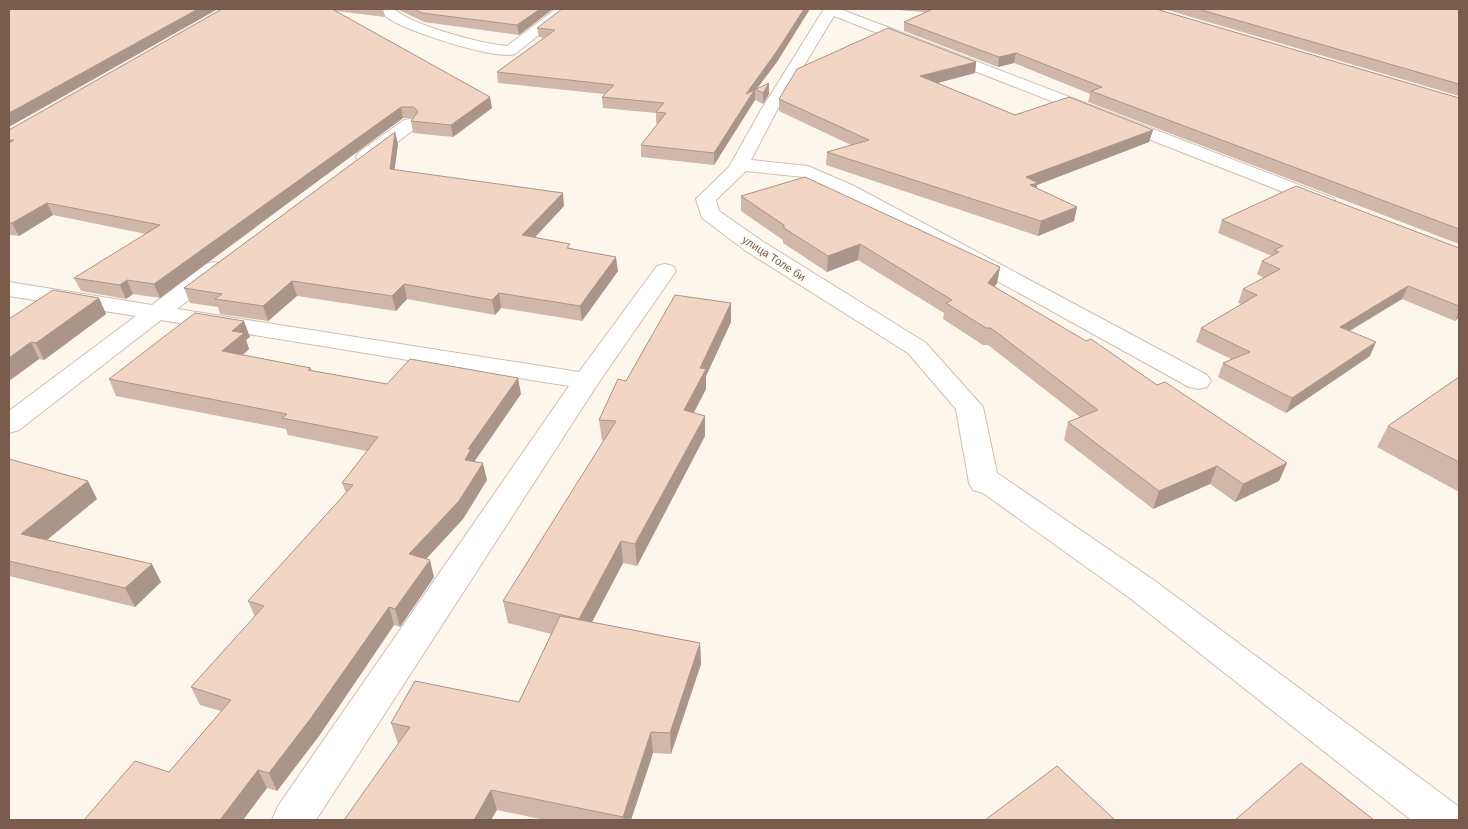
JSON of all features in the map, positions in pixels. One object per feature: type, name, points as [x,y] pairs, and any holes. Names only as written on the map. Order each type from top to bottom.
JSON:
[{"type":"street","points":[[387,9],[396,17],[418,26],[485,49],[510,51],[564,9]]},
{"type":"street","points":[[831,10],[1339,207]]},
{"type":"street","name":"улица Толе би","points":[[831,10],[769,110],[740,165],[706,199],[709,214],[754,246],[917,348],[969,407],[983,480],[1143,590],[1443,820]]},
{"type":"street","points":[[347,171],[410,124]]},
{"type":"street","points":[[740,165],[808,172],[848,190],[1198,381]]},
{"type":"street","points":[[9,424],[228,259]]},
{"type":"street","points":[[293,820],[586,380],[665,272]]},
{"type":"street","points":[[9,290],[586,380]]},
{"type":"building","points":[[9,9],[198,9],[9,113]]},
{"type":"building","points":[[222,9],[332,9],[490,97],[451,125],[411,121],[418,112],[414,107],[401,107],[154,284],[127,280],[120,285],[74,278],[160,225],[47,203],[9,223],[9,143],[14,140],[9,140],[9,130]]},
{"type":"building","points":[[414,9],[540,9],[517,25],[422,13]]},
{"type":"building","points":[[562,9],[804,9],[746,94],[754,90],[714,153],[641,145],[666,113],[656,112],[664,103],[602,97],[614,85],[497,72],[555,30],[537,28]]},
{"type":"building","points":[[933,9],[1156,9],[1459,98],[1459,229],[1091,91],[1102,87],[1016,53],[999,57],[904,22]]},
{"type":"building","points":[[1198,9],[1459,9],[1459,84]]},
{"type":"building","points":[[888,28],[976,62],[920,76],[1015,115],[1069,97],[1153,130],[1026,177],[1038,183],[1030,185],[1077,207],[1041,221],[827,152],[869,140],[779,99],[797,69]]},
{"type":"building","points":[[769,83],[763,93],[756,89]]},
{"type":"building","points":[[395,132],[390,169],[563,193],[522,235],[570,244],[567,248],[616,257],[580,306],[499,293],[492,300],[404,284],[392,296],[292,281],[263,306],[215,299],[222,294],[184,288]]},
{"type":"building","points":[[805,177],[1000,267],[988,283],[1086,341],[1091,339],[1157,385],[1165,382],[1287,463],[1243,484],[1217,466],[1159,491],[1068,422],[1098,410],[991,328],[986,328],[946,303],[952,300],[860,244],[828,256],[784,228],[784,225],[741,196]]},
{"type":"building","points":[[1296,186],[1459,248],[1459,306],[1408,286],[1340,327],[1376,342],[1292,398],[1223,363],[1250,352],[1201,328],[1257,295],[1243,289],[1280,269],[1262,261],[1279,252],[1274,250],[1283,246],[1222,220]]},
{"type":"building","points":[[53,290],[99,298],[36,343],[31,342],[9,358],[9,319]]},
{"type":"building","points":[[675,295],[731,303],[700,368],[706,369],[684,410],[705,416],[635,544],[621,541],[579,619],[503,601],[616,421],[599,420],[618,379],[626,381]]},
{"type":"building","points":[[195,313],[244,321],[232,331],[244,333],[222,351],[311,368],[308,370],[387,384],[410,359],[518,378],[468,449],[471,449],[465,460],[483,463],[459,501],[409,554],[430,560],[395,609],[389,607],[311,718],[269,773],[258,770],[220,820],[84,820],[135,761],[169,772],[231,700],[191,687],[264,606],[248,601],[353,485],[342,483],[378,437],[282,418],[287,414],[109,379]]},
{"type":"building","points":[[1459,377],[1459,462],[1388,426]]},
{"type":"building","points":[[9,459],[88,481],[21,534],[152,564],[125,588],[9,561]]},
{"type":"building","points":[[560,616],[700,643],[670,733],[651,732],[623,817],[491,790],[474,820],[344,820],[410,727],[391,723],[415,681],[519,702]]},
{"type":"building","points":[[1301,763],[1374,820],[1235,820]]},
{"type":"building","points":[[1057,766],[1115,820],[985,820]]}]
